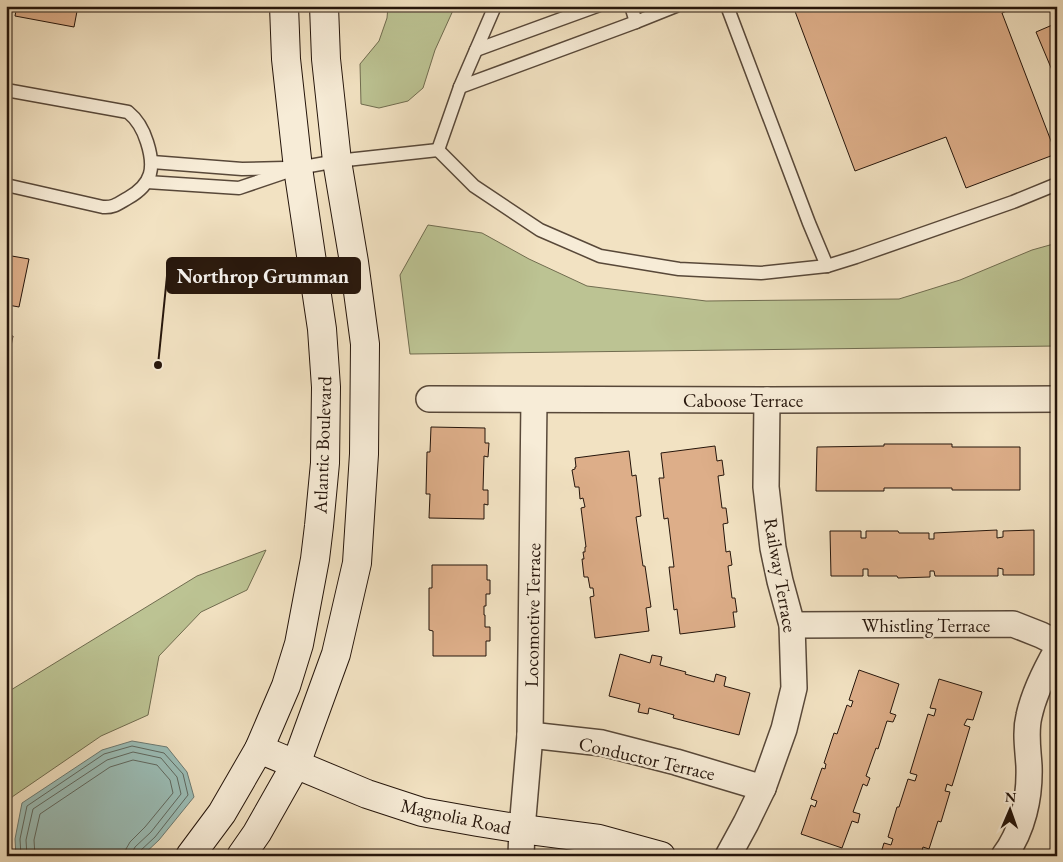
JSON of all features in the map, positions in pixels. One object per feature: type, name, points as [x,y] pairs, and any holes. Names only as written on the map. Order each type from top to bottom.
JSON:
[{"type":"main road","name":"Atlantic Boulevard","points":[[190,856],[222,813],[259,749],[286,686],[299,644],[315,559],[325,463],[326,387],[322,329],[298,168],[286,59],[284,6]]},
{"type":"main road","points":[[241,856],[257,833],[296,764],[336,654],[357,563],[364,464],[365,344],[354,262],[337,161],[326,58],[324,6]]},
{"type":"main road","name":"Magnolia Road","points":[[259,749],[367,794],[422,812],[522,829],[599,839],[660,856]]},
{"type":"street","name":"Caboose Terrace","points":[[429,399],[1057,399]]},
{"type":"street","name":"Locomotive Terrace","points":[[521,856],[530,735],[534,400]]},
{"type":"street","name":"Railway Terrace","points":[[728,856],[762,788],[784,729],[794,688],[792,625],[773,548],[766,487],[767,400]]},
{"type":"street","name":"Whistling Terrace","points":[[792,625],[1013,624],[1057,643]]},
{"type":"street","points":[[1004,856],[1011,847],[1026,808],[1029,768],[1028,717],[1045,671],[1057,650]]},
{"type":"street","name":"Conductor Terrace","points":[[530,735],[602,743],[676,762],[762,788]]},
{"type":"lane","points":[[438,150],[460,86],[495,6]]},
{"type":"lane","points":[[476,50],[597,6]]},
{"type":"lane","points":[[630,6],[636,22]]},
{"type":"lane","points":[[460,86],[676,6]]},
{"type":"lane","points":[[727,6],[809,224],[827,266]]},
{"type":"lane","points":[[6,90],[128,112],[142,128],[152,162],[151,173],[147,182],[136,194],[110,208],[6,185]]},
{"type":"lane","points":[[147,182],[238,188],[298,168],[337,161],[438,150]]},
{"type":"lane","points":[[438,150],[474,186],[540,230],[600,256],[679,269],[761,273],[827,266],[1013,202],[1057,184]]},
{"type":"lane","points":[[152,162],[242,169],[298,168]]},
{"type":"green space","points":[[388,6],[455,6],[435,50],[423,88],[408,101],[379,108],[361,104],[360,64],[379,41],[387,18]]},
{"type":"green space","points":[[428,225],[482,233],[529,259],[587,286],[706,301],[899,299],[960,280],[1032,250],[1057,243],[1057,346],[410,354],[400,275]]},
{"type":"green space","points":[[266,550],[247,590],[201,612],[159,656],[148,715],[101,736],[12,797],[6,817],[6,693],[197,576]]},
{"type":"water","points":[[132,741],[167,747],[187,772],[194,797],[159,840],[142,856],[16,856],[15,839],[22,803],[102,750]]},
{"type":"building","points":[[17,6],[78,6],[74,27],[15,16]]},
{"type":"building","points":[[793,6],[1019,6],[1002,13],[1056,154],[966,188],[946,137],[855,171]]},
{"type":"building","points":[[1057,23],[1057,82],[1036,32]]},
{"type":"building","points":[[6,255],[29,259],[19,307],[8,305],[7,312],[10,313],[7,329],[6,328]]},
{"type":"building","points":[[6,335],[13,336],[6,372]]},
{"type":"building","points":[[431,427],[485,428],[485,443],[489,443],[488,457],[484,456],[483,490],[488,490],[488,505],[484,504],[484,519],[429,518],[430,494],[426,494],[427,452],[430,452]]},
{"type":"building","points":[[884,444],[1020,447],[1020,490],[884,488],[884,491],[816,491],[817,447],[884,446]]},
{"type":"building","points":[[715,446],[717,461],[722,460],[724,475],[718,476],[722,508],[726,508],[728,523],[723,524],[726,552],[730,551],[732,565],[728,566],[732,598],[735,598],[737,612],[733,612],[735,627],[680,634],[677,609],[674,610],[669,567],[674,567],[668,518],[664,519],[659,478],[664,478],[661,453]]},
{"type":"building","points":[[629,451],[632,476],[636,475],[641,516],[636,517],[651,607],[646,608],[649,631],[595,638],[590,597],[594,596],[593,588],[590,588],[588,577],[584,577],[582,559],[584,559],[583,552],[585,552],[586,547],[581,508],[585,507],[583,498],[580,499],[579,487],[575,487],[572,470],[576,467],[575,458]]},
{"type":"building","points":[[997,530],[997,538],[1003,537],[1003,531],[1034,530],[1034,575],[1003,575],[1003,569],[998,568],[998,576],[935,576],[934,571],[930,571],[930,577],[898,578],[897,576],[868,576],[868,569],[863,569],[863,576],[831,576],[830,531],[861,531],[861,538],[866,538],[866,531],[929,533],[929,539],[934,539],[934,533]]},
{"type":"building","points":[[432,565],[487,565],[487,580],[490,580],[490,594],[486,594],[484,615],[485,627],[490,627],[490,641],[486,641],[486,656],[433,656],[433,631],[429,630],[429,588],[432,588]]},
{"type":"building","points":[[620,654],[650,663],[652,655],[662,657],[660,665],[714,682],[716,674],[726,677],[724,686],[750,693],[739,735],[673,718],[674,715],[649,708],[648,714],[638,712],[640,704],[609,696]]},
{"type":"building","points":[[859,670],[899,684],[890,713],[896,715],[893,722],[887,721],[878,749],[876,748],[866,776],[870,778],[867,786],[863,784],[853,812],[860,814],[858,823],[852,821],[842,848],[801,834],[811,805],[815,807],[817,801],[811,799],[822,768],[825,769],[826,764],[824,763],[834,733],[837,734],[847,705],[851,707],[853,701],[849,700]]},
{"type":"building","points":[[939,679],[982,692],[973,720],[967,719],[964,725],[970,727],[952,786],[947,784],[945,791],[950,792],[941,822],[938,821],[929,849],[923,847],[921,854],[927,856],[880,856],[884,843],[891,845],[893,839],[888,837],[908,779],[915,781],[917,775],[910,773],[928,714],[934,716],[936,709],[930,708]]},
{"type":"place","name":"Northrop Grumman","points":[[158,365]]}]
